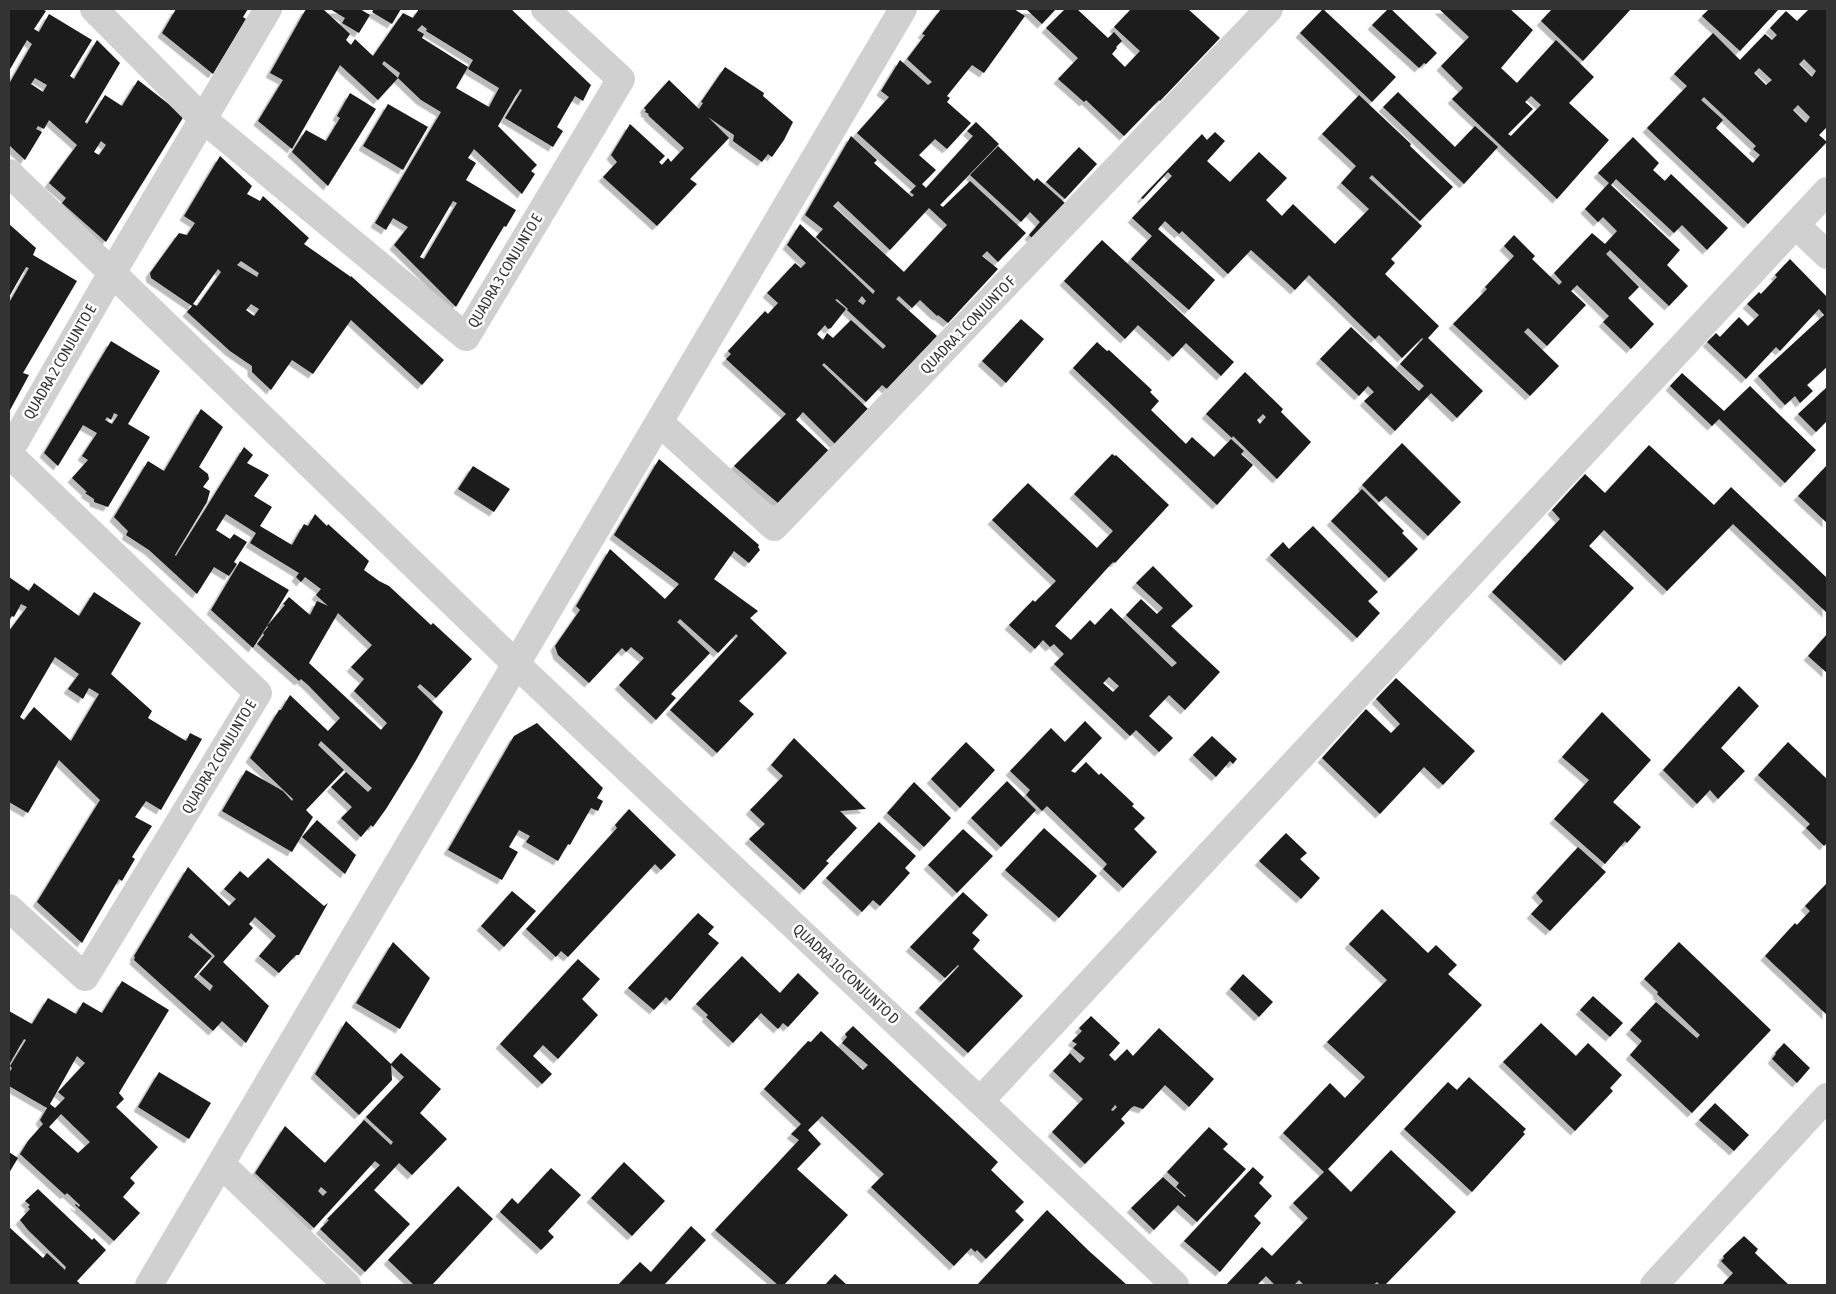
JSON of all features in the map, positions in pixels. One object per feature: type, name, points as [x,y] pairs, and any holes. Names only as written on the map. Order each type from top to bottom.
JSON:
[{"type":"street","name":"QUADRA 3 CONJUNTO E","points":[[94,9],[203,119],[466,336],[621,79],[545,9]]},
{"type":"street","points":[[112,273],[268,9]]},
{"type":"street","points":[[149,1285],[903,9]]},
{"type":"street","name":"QUADRA 1 CONJUNTO F","points":[[659,422],[774,527],[1269,9]]},
{"type":"street","name":"QUADRA 10 CONJUNTO D","points":[[9,173],[516,664],[1175,1285]]},
{"type":"street","points":[[980,1102],[1827,191]]},
{"type":"street","points":[[1796,224],[1827,255]]},
{"type":"street","name":"QUADRA 2 CONJUNTO E","points":[[9,908],[85,977],[258,693],[9,453],[112,273]]},
{"type":"street","points":[[1654,1285],[1827,1097]]},
{"type":"street","points":[[221,1164],[347,1285]]},
{"type":"building","points":[[9,9],[42,9],[46,11],[34,29],[39,32],[49,14],[92,40],[70,76],[74,79],[97,40],[120,63],[85,122],[87,124],[105,95],[122,106],[138,80],[184,116],[106,242],[62,203],[66,198],[49,183],[77,145],[49,120],[44,129],[38,126],[36,129],[42,132],[25,160],[9,145],[9,84],[32,44],[27,40],[9,71]],"holes":[[[35,78],[47,85],[43,92],[31,84]],[[101,141],[106,145],[99,155],[94,152]]]},
{"type":"building","points":[[176,9],[248,9],[243,17],[246,19],[213,74],[162,33]]},
{"type":"building","points":[[306,9],[323,9],[350,34],[346,40],[351,45],[355,39],[373,56],[403,13],[413,18],[419,9],[511,9],[591,85],[583,101],[575,96],[557,127],[563,131],[553,147],[505,118],[522,90],[520,89],[498,126],[537,165],[531,171],[535,174],[522,194],[474,149],[468,158],[476,163],[466,180],[516,210],[506,227],[504,226],[456,307],[394,245],[408,227],[393,218],[386,230],[375,223],[441,112],[421,100],[398,78],[378,100],[340,65],[292,149],[258,121],[283,80],[270,73]],"holes":[[[422,25],[427,29],[426,31],[473,60],[468,69],[499,88],[489,107],[456,88],[468,67],[422,38],[424,34],[417,30]],[[384,61],[400,73],[398,78],[382,64]],[[453,201],[457,203],[424,259],[420,257]]]},
{"type":"building","points":[[330,9],[360,9],[370,15],[359,33],[342,23],[345,18]]},
{"type":"building","points":[[374,9],[401,9],[392,24],[372,12]]},
{"type":"building","points":[[941,9],[1014,9],[1025,16],[984,73],[972,65],[947,96],[950,98],[947,102],[971,123],[947,149],[935,139],[919,155],[936,170],[922,184],[926,188],[973,136],[967,131],[976,122],[999,144],[940,205],[943,207],[970,181],[1026,233],[998,262],[987,251],[982,256],[998,269],[948,323],[937,316],[920,300],[912,308],[899,296],[896,299],[937,336],[887,389],[882,385],[866,402],[824,363],[822,365],[868,409],[835,444],[803,412],[796,420],[829,451],[778,503],[734,466],[786,414],[726,359],[731,354],[728,351],[765,311],[768,314],[778,303],[767,293],[795,263],[801,268],[806,263],[787,245],[800,224],[873,294],[875,291],[816,237],[823,229],[805,215],[851,136],[877,160],[874,163],[912,197],[914,195],[910,192],[916,186],[857,133],[889,97],[881,91],[900,60],[928,85],[932,82],[907,59],[925,35],[922,34]],"holes":[[[838,201],[890,250],[929,208],[947,225],[904,272],[833,206]],[[862,296],[866,301],[863,305],[858,301]],[[837,299],[886,346],[883,349],[851,320],[833,338],[827,333],[823,340],[817,334],[825,325],[828,329],[831,328],[846,309],[835,300]]]},
{"type":"building","points":[[1026,9],[1056,9],[1042,24]]},
{"type":"building","points":[[1065,9],[1077,9],[1108,38],[1114,32],[1122,41],[1112,54],[1125,67],[1140,51],[1114,27],[1131,9],[1188,9],[1220,38],[1124,136],[1086,100],[1084,102],[1058,79],[1078,58],[1046,28]]},
{"type":"building","points":[[1323,9],[1396,77],[1372,102],[1300,33]]},
{"type":"building","points":[[1388,9],[1391,9],[1437,53],[1426,64],[1424,63],[1419,68],[1372,25]]},
{"type":"building","points":[[1439,9],[1510,9],[1533,30],[1501,68],[1517,83],[1556,40],[1594,77],[1569,103],[1609,140],[1557,199],[1452,99],[1463,88],[1441,66],[1469,37]],"holes":[[[1531,96],[1541,105],[1511,136],[1508,134],[1533,109],[1525,102]]]},
{"type":"building","points":[[1552,9],[1631,9],[1583,61],[1541,21]]},
{"type":"building","points":[[1709,9],[1779,9],[1740,51],[1702,16]]},
{"type":"building","points":[[1809,9],[1827,9],[1827,127],[1819,135],[1827,142],[1748,224],[1647,128],[1687,86],[1674,74],[1713,33],[1740,60],[1765,34],[1772,40],[1777,35],[1770,28],[1786,11],[1797,21]],"holes":[[[1804,59],[1816,71],[1812,77],[1799,64]],[[1759,68],[1772,80],[1766,85],[1754,73]],[[1704,97],[1756,146],[1753,149],[1760,155],[1753,163],[1716,128],[1723,120],[1701,100]],[[1798,105],[1810,117],[1806,123],[1793,110]]]},
{"type":"building","points":[[725,67],[764,93],[763,96],[793,122],[784,140],[772,157],[768,154],[762,162],[733,141],[734,135],[708,117],[729,138],[690,179],[697,184],[657,226],[603,177],[617,162],[611,155],[630,124],[665,156],[659,162],[662,165],[668,158],[671,162],[684,148],[645,112],[644,108],[669,80],[699,109],[703,103],[701,102]]},
{"type":"building","points":[[1398,92],[1455,147],[1475,126],[1498,147],[1464,184],[1383,107]]},
{"type":"building","points":[[350,93],[376,109],[328,186],[292,152],[306,130],[326,141],[340,118],[337,116]]},
{"type":"building","points":[[1359,95],[1453,187],[1420,221],[1372,175],[1369,178],[1422,226],[1391,259],[1395,263],[1385,274],[1439,326],[1428,338],[1483,391],[1457,418],[1431,393],[1395,431],[1364,401],[1374,392],[1368,386],[1359,396],[1320,359],[1351,327],[1419,391],[1424,386],[1400,364],[1422,338],[1402,358],[1379,335],[1375,339],[1309,275],[1295,290],[1251,250],[1228,274],[1182,231],[1179,234],[1165,221],[1158,229],[1215,280],[1189,310],[1131,259],[1152,236],[1132,218],[1172,176],[1168,172],[1143,199],[1141,198],[1202,134],[1207,140],[1215,132],[1225,141],[1207,161],[1230,182],[1259,152],[1287,178],[1266,200],[1282,216],[1293,204],[1335,244],[1369,209],[1341,183],[1356,166],[1322,134]]},
{"type":"building","points":[[388,104],[428,127],[403,170],[363,146]]},
{"type":"building","points":[[1633,137],[1659,163],[1653,170],[1665,181],[1671,174],[1728,228],[1707,250],[1682,225],[1674,233],[1616,179],[1611,185],[1680,250],[1667,265],[1688,286],[1669,306],[1610,250],[1606,254],[1639,287],[1628,298],[1654,324],[1631,349],[1603,322],[1609,316],[1577,285],[1571,291],[1586,305],[1547,346],[1528,328],[1524,332],[1559,366],[1530,396],[1453,324],[1487,289],[1485,287],[1514,256],[1504,246],[1514,235],[1535,256],[1532,259],[1559,285],[1562,282],[1554,273],[1592,233],[1605,244],[1617,231],[1603,217],[1598,222],[1585,209],[1609,183],[1598,173]]},
{"type":"building","points":[[998,146],[1034,181],[1037,178],[1065,203],[1032,238],[1029,235],[1040,222],[1030,212],[1021,222],[970,175]]},
{"type":"building","points":[[1079,147],[1097,164],[1065,199],[1046,182]]},
{"type":"building","points":[[220,156],[252,186],[247,194],[260,201],[263,196],[309,238],[304,244],[351,276],[444,360],[422,385],[351,320],[313,374],[292,360],[271,390],[252,372],[252,366],[230,351],[187,312],[192,306],[151,278],[150,273],[179,233],[187,235],[195,223],[184,216]],"holes":[[[241,261],[259,273],[257,277],[237,265]],[[218,269],[221,272],[197,306],[193,304]],[[251,304],[259,309],[254,316],[246,310]]]},
{"type":"building","points":[[9,224],[36,248],[33,255],[77,281],[23,373],[29,375],[9,412],[9,303],[29,268],[26,267],[9,297]]},
{"type":"building","points":[[1102,240],[1234,362],[1221,376],[1186,343],[1173,357],[1138,325],[1125,339],[1064,281]]},
{"type":"building","points":[[1790,259],[1827,297],[1827,367],[1807,385],[1813,391],[1800,403],[1795,396],[1785,405],[1758,376],[1824,315],[1819,309],[1780,351],[1776,347],[1746,379],[1707,342],[1716,333],[1720,337],[1739,317],[1748,326],[1759,315],[1747,304],[1759,292],[1761,294]]},
{"type":"building","points":[[1021,319],[1044,339],[1006,383],[982,361]]},
{"type":"building","points":[[111,341],[160,371],[128,424],[150,437],[108,507],[94,502],[94,499],[85,493],[87,492],[72,478],[88,460],[82,456],[97,433],[83,425],[58,466],[44,453]],"holes":[[[114,413],[118,415],[112,424],[105,420],[107,417],[111,420]]]},
{"type":"building","points":[[1097,342],[1107,351],[1109,350],[1152,390],[1150,392],[1159,401],[1151,410],[1186,444],[1192,437],[1214,457],[1231,439],[1244,451],[1241,454],[1253,465],[1217,505],[1073,368]]},
{"type":"building","points":[[1245,372],[1283,409],[1281,412],[1311,442],[1277,479],[1233,436],[1232,438],[1206,414]],"holes":[[[1263,414],[1266,417],[1260,424],[1257,420]]]},
{"type":"building","points":[[1682,373],[1724,411],[1750,386],[1816,450],[1785,483],[1719,419],[1712,426],[1670,386]]},
{"type":"building","points":[[1827,387],[1827,421],[1816,432],[1798,414]]},
{"type":"building","points":[[201,409],[223,427],[199,467],[208,474],[209,479],[203,487],[210,491],[207,502],[176,556],[244,447],[253,455],[247,463],[269,475],[254,496],[272,507],[260,526],[292,545],[304,524],[308,526],[315,514],[369,561],[364,570],[389,586],[431,625],[433,623],[472,659],[436,698],[420,684],[417,687],[443,712],[386,809],[373,827],[371,825],[361,837],[341,818],[352,807],[331,787],[346,772],[368,792],[372,788],[321,741],[318,745],[344,770],[306,810],[313,817],[292,852],[222,811],[246,770],[283,791],[292,801],[293,799],[250,758],[290,695],[328,731],[340,718],[308,685],[301,679],[299,681],[257,644],[264,635],[263,633],[267,626],[285,605],[283,604],[289,597],[310,615],[317,601],[328,606],[316,595],[321,589],[305,577],[301,582],[296,577],[299,573],[250,543],[256,533],[226,514],[216,530],[230,539],[234,534],[247,542],[234,562],[237,564],[229,576],[214,567],[197,594],[149,550],[126,535],[128,531],[114,517],[148,461],[164,471]],"holes":[[[338,613],[372,645],[351,667],[364,679],[354,691],[387,723],[381,730],[309,663]]]},
{"type":"building","points":[[1402,443],[1461,502],[1428,536],[1386,496],[1379,502],[1362,485]]},
{"type":"building","points":[[1649,445],[1714,505],[1731,487],[1827,578],[1827,613],[1733,524],[1667,591],[1604,530],[1589,546],[1634,588],[1565,661],[1492,592],[1560,519],[1552,510],[1585,474],[1605,493]]},
{"type":"building","points":[[1112,454],[1116,455],[1169,505],[1115,563],[1112,563],[1055,626],[1071,640],[1090,620],[1095,625],[1111,608],[1172,667],[1177,663],[1126,615],[1141,599],[1157,614],[1163,608],[1136,583],[1153,566],[1193,606],[1171,626],[1220,672],[1185,710],[1169,695],[1149,716],[1173,738],[1159,752],[1136,730],[1130,736],[1054,664],[1064,654],[1054,644],[1050,647],[1043,640],[1035,649],[1009,625],[1033,600],[1035,602],[1056,581],[992,520],[1028,483],[1097,548],[1113,531],[1074,494]],"holes":[[[1109,677],[1119,686],[1113,692],[1103,683]]]},
{"type":"building","points":[[659,459],[759,545],[760,550],[749,563],[734,551],[714,579],[758,611],[750,618],[787,653],[739,701],[754,714],[717,753],[670,710],[738,636],[736,634],[718,653],[680,619],[677,622],[710,653],[671,694],[676,698],[656,720],[619,685],[644,658],[631,647],[626,652],[622,648],[589,683],[558,655],[555,646],[580,610],[576,606],[610,549],[665,599],[679,584],[614,535]]},
{"type":"building","points":[[1827,465],[1827,523],[1798,496]]},
{"type":"building","points":[[473,466],[510,489],[494,512],[458,489]]},
{"type":"building","points":[[1362,489],[1404,531],[1402,533],[1418,549],[1389,578],[1331,521]]},
{"type":"building","points":[[1313,526],[1378,592],[1368,601],[1380,613],[1357,638],[1270,555],[1283,542],[1289,549]]},
{"type":"building","points":[[240,561],[289,590],[253,648],[211,610]]},
{"type":"building","points":[[9,577],[29,591],[34,583],[79,616],[94,592],[141,623],[111,674],[152,711],[148,718],[186,741],[190,733],[202,739],[161,810],[146,801],[135,817],[152,826],[132,857],[135,859],[122,881],[119,879],[82,943],[37,902],[100,800],[59,760],[28,813],[9,802],[9,631],[27,607],[21,604],[14,617],[12,616],[9,620]],"holes":[[[55,657],[79,674],[68,689],[83,699],[89,688],[99,694],[71,741],[34,707],[24,720],[20,717]]]},
{"type":"building","points":[[1827,634],[1827,673],[1808,656]]},
{"type":"building","points":[[1396,678],[1475,751],[1443,785],[1424,767],[1380,814],[1322,758],[1366,709],[1391,733],[1400,724],[1376,699]]},
{"type":"building","points":[[1739,686],[1759,706],[1721,748],[1745,771],[1718,799],[1710,790],[1697,804],[1663,770]]},
{"type":"building","points":[[1602,712],[1651,760],[1613,802],[1641,827],[1627,843],[1625,841],[1605,864],[1554,819],[1589,780],[1562,757]]},
{"type":"building","points":[[1085,721],[1102,738],[1071,771],[1075,773],[1086,762],[1099,775],[1101,773],[1134,804],[1132,806],[1145,818],[1134,829],[1157,852],[1123,888],[1103,869],[1107,864],[1047,806],[1042,811],[1026,795],[1030,790],[1010,771],[1051,728],[1065,742]]},
{"type":"building","points":[[537,723],[603,788],[597,798],[603,801],[598,811],[591,808],[570,845],[568,844],[558,861],[526,842],[530,836],[519,830],[509,847],[518,852],[502,880],[448,850],[514,736]]},
{"type":"building","points":[[1212,736],[1237,759],[1233,764],[1230,761],[1216,777],[1193,755]]},
{"type":"building","points":[[794,738],[866,809],[840,811],[857,828],[826,861],[829,863],[804,890],[749,839],[765,824],[750,810],[783,776],[771,765]]},
{"type":"building","points":[[966,742],[995,770],[960,808],[931,779]]},
{"type":"building","points":[[1788,742],[1827,779],[1827,843],[1824,846],[1806,828],[1810,824],[1758,775]]},
{"type":"building","points":[[1007,781],[1036,810],[1001,847],[971,818]]},
{"type":"building","points":[[914,782],[951,818],[924,847],[887,813]]},
{"type":"building","points":[[629,809],[676,855],[661,870],[655,864],[568,957],[561,951],[556,957],[526,929],[617,828],[615,825]]},
{"type":"building","points":[[317,820],[356,855],[345,874],[302,837]]},
{"type":"building","points":[[879,822],[916,856],[905,868],[910,873],[880,906],[873,900],[862,912],[826,878]]},
{"type":"building","points":[[1044,828],[1097,876],[1059,918],[1005,870]]},
{"type":"building","points":[[963,829],[993,856],[957,893],[928,865]]},
{"type":"building","points":[[1286,833],[1307,853],[1300,859],[1320,878],[1301,899],[1259,861]]},
{"type":"building","points":[[1578,847],[1606,872],[1550,931],[1531,914],[1543,901],[1536,893]]},
{"type":"building","points":[[268,858],[324,906],[328,903],[299,955],[296,955],[279,973],[259,956],[276,936],[255,917],[249,924],[253,928],[223,962],[269,1006],[246,1043],[222,1021],[213,1031],[134,960],[134,956],[188,867],[229,906],[236,899],[224,889],[240,871],[248,878]],"holes":[[[191,933],[215,956],[199,974],[213,986],[210,991],[194,977],[212,956],[188,937]]]},
{"type":"building","points":[[1827,883],[1827,1015],[1765,956],[1795,923],[1797,925],[1810,911],[1805,906]]},
{"type":"building","points":[[512,891],[536,911],[504,947],[481,926]]},
{"type":"building","points":[[963,892],[988,915],[972,933],[980,940],[973,949],[1023,996],[968,1053],[919,1008],[959,966],[945,978],[910,947]]},
{"type":"building","points":[[1382,909],[1428,953],[1436,945],[1457,965],[1448,974],[1482,1005],[1328,1169],[1351,1192],[1391,1150],[1456,1212],[1385,1285],[1380,1285],[1377,1282],[1373,1285],[1304,1285],[1299,1280],[1294,1285],[1275,1285],[1266,1276],[1257,1285],[1226,1285],[1262,1247],[1273,1257],[1308,1218],[1293,1203],[1324,1172],[1283,1133],[1330,1083],[1345,1098],[1365,1077],[1327,1042],[1387,980],[1349,944]]},
{"type":"building","points":[[698,913],[714,927],[708,934],[719,943],[670,1001],[666,997],[654,1010],[628,988]]},
{"type":"building","points":[[393,942],[430,978],[400,1029],[356,1003]]},
{"type":"building","points":[[1679,942],[1771,1030],[1692,1113],[1630,1055],[1642,1041],[1630,1030],[1656,1002],[1700,1041],[1697,1038],[1700,1035],[1644,979]]},
{"type":"building","points":[[742,956],[780,993],[798,973],[819,993],[788,1027],[783,1023],[778,1029],[761,1013],[733,1043],[706,1017],[708,1015],[696,1004]]},
{"type":"building","points":[[578,959],[600,979],[582,999],[598,1015],[558,1059],[543,1045],[533,1056],[552,1074],[542,1084],[500,1044]]},
{"type":"building","points":[[1243,974],[1273,1002],[1259,1017],[1230,989]]},
{"type":"building","points":[[122,981],[169,1010],[119,1093],[124,1099],[116,1107],[158,1147],[130,1178],[135,1183],[123,1197],[140,1213],[114,1241],[75,1205],[79,1207],[80,1205],[67,1193],[65,1195],[20,1154],[28,1141],[43,1124],[40,1120],[47,1108],[9,1086],[9,1073],[12,1068],[10,1066],[26,1040],[24,1039],[9,1065],[9,1011],[32,1024],[48,998],[76,1014],[83,1002],[102,1013]],"holes":[[[77,1056],[85,1063],[58,1092],[65,1098],[55,1108],[50,1104]],[[61,1114],[90,1142],[78,1153],[49,1127]]]},
{"type":"building","points":[[1593,996],[1623,1023],[1610,1037],[1580,1010]]},
{"type":"building","points":[[1091,1016],[1120,1043],[1109,1055],[1115,1061],[1127,1049],[1133,1056],[1159,1028],[1214,1079],[1189,1107],[1165,1085],[1143,1109],[1134,1106],[1131,1108],[1121,1119],[1125,1123],[1085,1164],[1052,1132],[1083,1099],[1053,1071],[1070,1053],[1080,1063],[1085,1058],[1073,1048],[1077,1044],[1072,1041],[1082,1031],[1079,1028]],"holes":[[[1096,1085],[1117,1107],[1113,1111],[1111,1110],[1115,1105]]]},
{"type":"building","points":[[346,1021],[391,1064],[401,1053],[441,1089],[420,1113],[447,1139],[412,1175],[399,1163],[374,1190],[410,1224],[365,1272],[320,1229],[329,1220],[327,1219],[380,1165],[375,1161],[314,1228],[255,1173],[285,1126],[325,1163],[364,1120],[391,1145],[393,1142],[366,1117],[404,1077],[391,1065],[392,1080],[359,1115],[315,1074]],"holes":[[[321,1187],[327,1192],[323,1196],[318,1191]]]},
{"type":"building","points":[[1541,1023],[1576,1056],[1588,1043],[1622,1075],[1610,1088],[1613,1091],[1575,1131],[1503,1062]]},
{"type":"building","points":[[853,1026],[998,1162],[991,1170],[1024,1202],[1015,1211],[1024,1220],[986,1259],[977,1250],[975,1252],[971,1248],[954,1266],[871,1187],[884,1174],[822,1116],[808,1130],[821,1144],[797,1169],[848,1215],[784,1285],[778,1285],[715,1230],[799,1140],[791,1134],[801,1124],[764,1089],[808,1041],[811,1042],[821,1031],[863,1070],[868,1065],[842,1043],[847,1037],[845,1034]]},
{"type":"building","points":[[1784,1043],[1810,1068],[1797,1083],[1772,1059]]},
{"type":"building","points":[[159,1072],[211,1103],[189,1139],[138,1107]]},
{"type":"building","points":[[1469,1077],[1526,1129],[1523,1132],[1525,1134],[1472,1192],[1404,1129],[1448,1082],[1457,1090]]},
{"type":"building","points":[[1715,1103],[1749,1135],[1734,1151],[1699,1120]]},
{"type":"building","points":[[1209,1127],[1228,1144],[1223,1149],[1246,1169],[1197,1222],[1178,1205],[1154,1230],[1131,1208],[1163,1177],[1186,1196],[1176,1187],[1179,1183],[1167,1172]]},
{"type":"building","points":[[9,1152],[18,1158],[9,1173]]},
{"type":"building","points":[[624,1162],[665,1201],[632,1236],[591,1198]]},
{"type":"building","points":[[1253,1167],[1264,1177],[1259,1183],[1272,1196],[1254,1216],[1261,1223],[1220,1272],[1184,1241]]},
{"type":"building","points":[[551,1168],[581,1195],[548,1231],[554,1237],[541,1250],[500,1212],[512,1198],[518,1204]]},
{"type":"building","points":[[458,1186],[493,1219],[432,1285],[414,1285],[388,1260]]},
{"type":"building","points":[[38,1189],[92,1240],[94,1238],[106,1250],[77,1281],[81,1285],[9,1285],[9,1227],[43,1258],[47,1253],[65,1270],[66,1267],[20,1220],[30,1209],[28,1207],[30,1205],[25,1201]]},
{"type":"building","points":[[1047,1210],[1089,1251],[1127,1285],[977,1285]]},
{"type":"building","points":[[691,1226],[706,1240],[664,1285],[618,1285],[640,1262],[651,1272]]},
{"type":"building","points":[[1744,1236],[1758,1249],[1755,1253],[1789,1285],[1722,1285],[1733,1273],[1721,1261],[1724,1258],[1723,1256]]},
{"type":"building","points":[[835,1274],[847,1285],[825,1285]]}]
